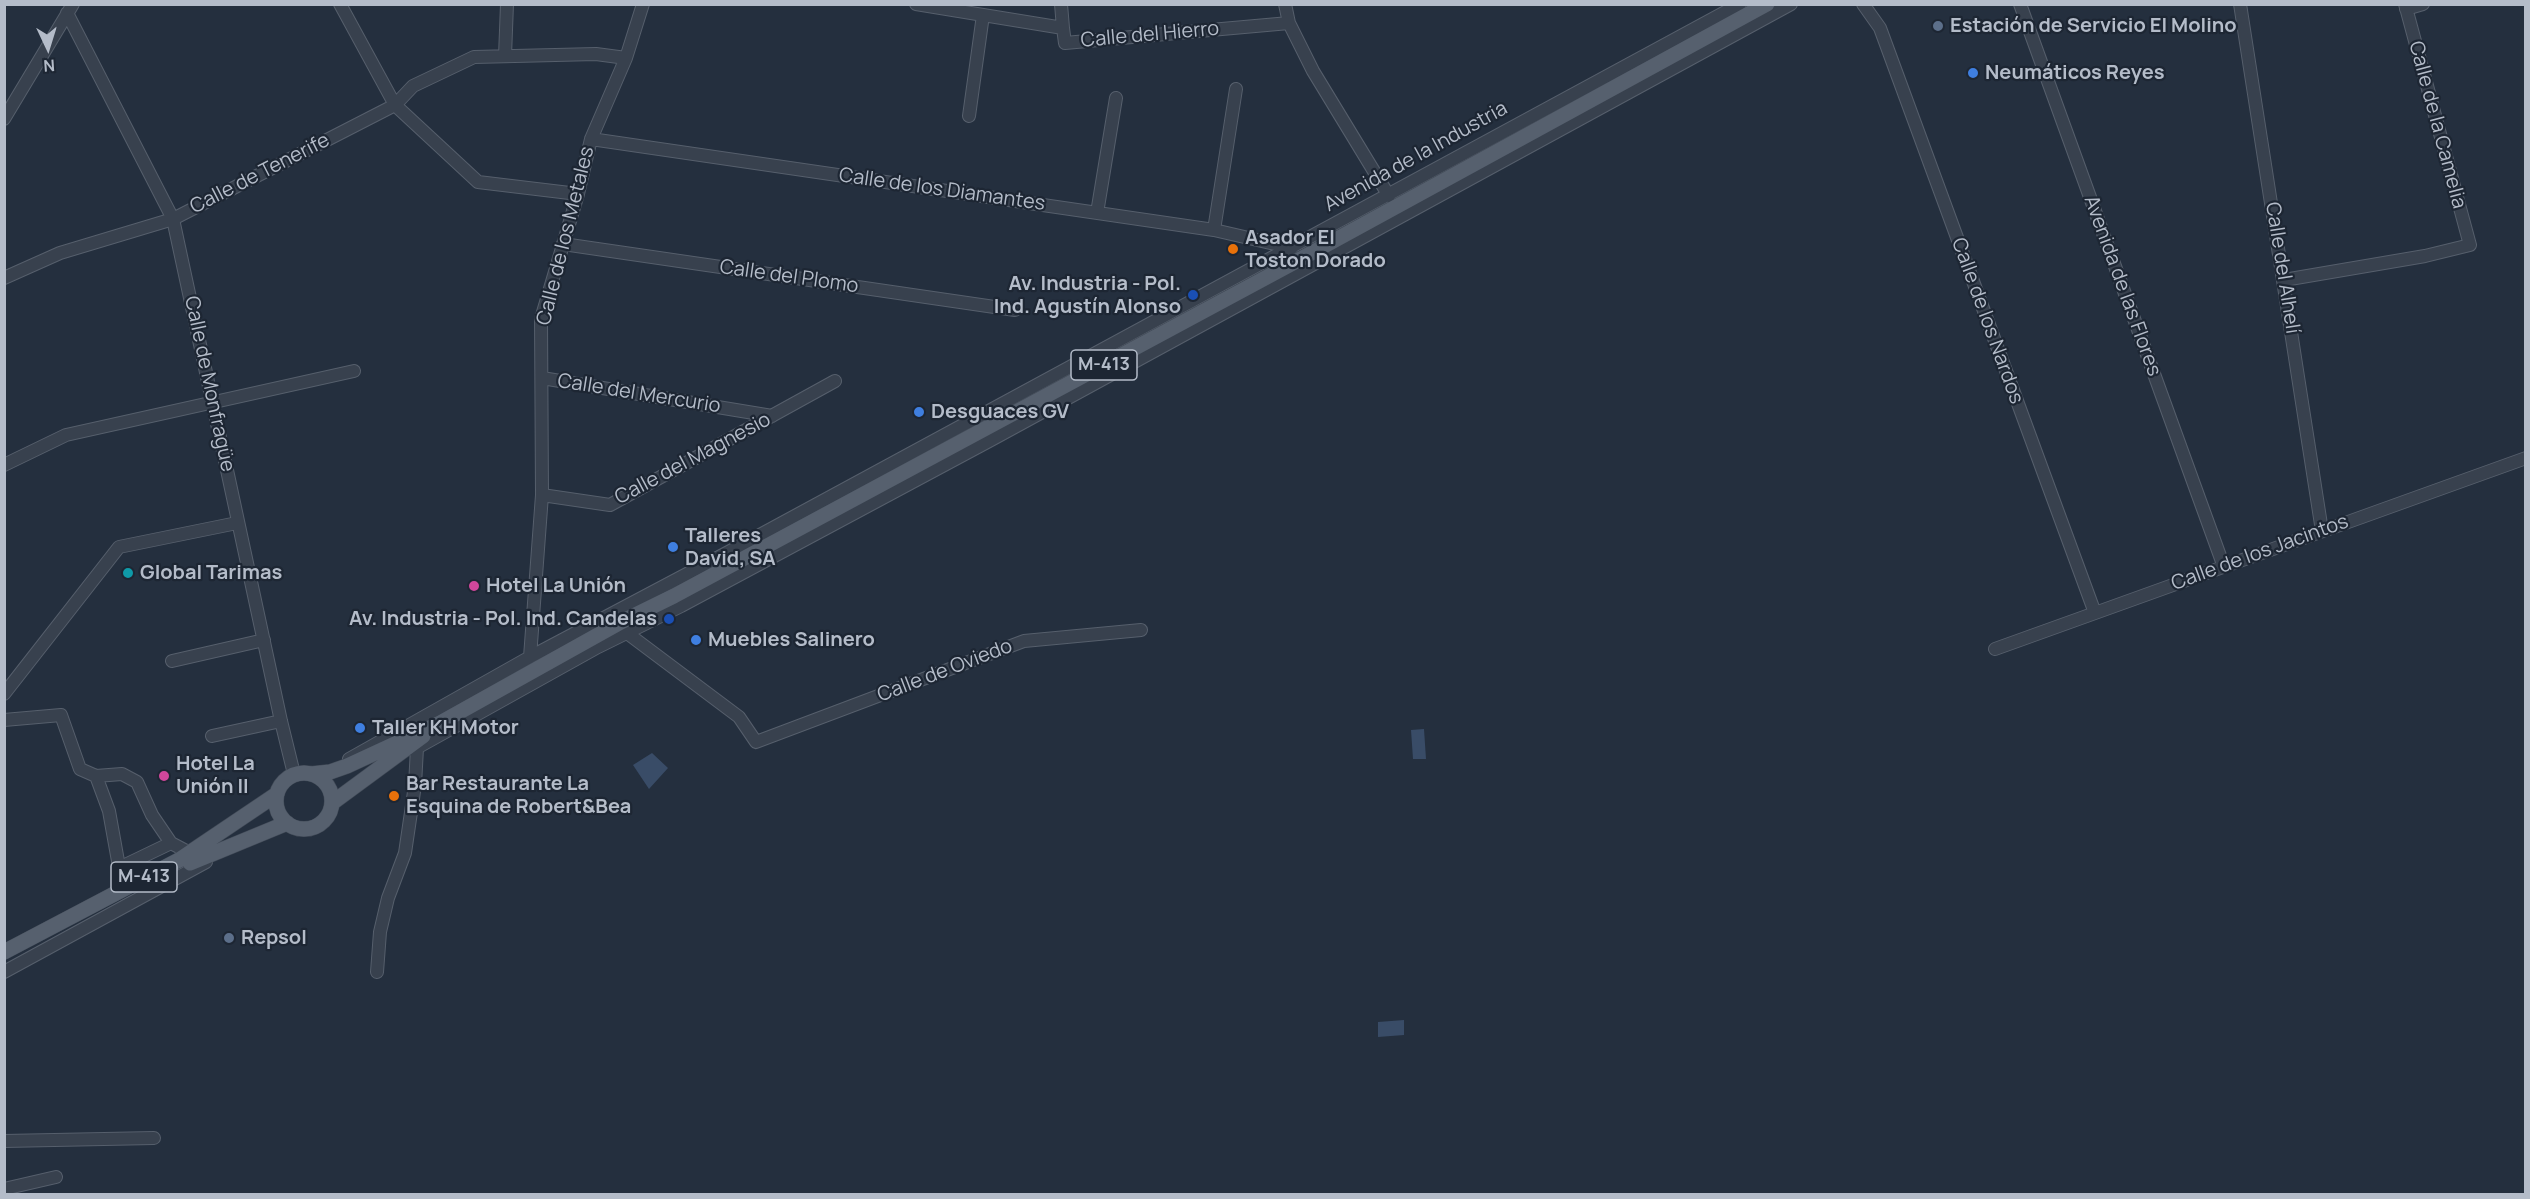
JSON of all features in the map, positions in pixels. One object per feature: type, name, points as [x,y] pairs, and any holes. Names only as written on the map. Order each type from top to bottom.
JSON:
[{"type":"main road","name":"Avenida de la Industria","points":[[316,773],[330,772],[347,766],[440,723],[621,622],[674,596],[1276,272],[1767,4]]},
{"type":"main road","name":"Avenida de la Industria","points":[[332,803],[440,723]]},
{"type":"main road","name":"M-413","points":[[4,952],[190,853],[277,794],[282,784],[294,774],[316,773]]},
{"type":"main road","points":[[316,773],[328,787],[332,803]]},
{"type":"main road","points":[[277,794],[276,804],[280,815],[287,823]]},
{"type":"main road","name":"M-413","points":[[4,962],[209,853],[287,823],[297,828],[318,825],[326,818],[332,803]]},
{"type":"street","points":[[340,4],[395,105],[478,182],[578,194]]},
{"type":"street","points":[[505,57],[507,4]]},
{"type":"street","name":"Calle de los Metales","points":[[530,657],[542,495],[541,319],[578,194],[591,139],[626,58],[643,4]]},
{"type":"street","name":"Calle del Hierro","points":[[916,4],[1063,28],[1065,43],[1289,22]]},
{"type":"street","points":[[1061,4],[1063,28]]},
{"type":"street","points":[[1285,4],[1289,22],[1313,70],[1389,196]]},
{"type":"street","name":"Avenida de la Industria","points":[[316,773],[1389,196],[1740,4]]},
{"type":"street","name":"Avenida de la Industria","points":[[390,762],[627,633],[981,446],[1791,4]]},
{"type":"street","name":"Calle de los Nardos","points":[[1854,4],[1880,28]]},
{"type":"street","name":"Calle de los Nardos","points":[[1863,4],[1880,28],[2095,613]]},
{"type":"street","name":"Avenida de las Flores","points":[[2020,4],[2224,567]]},
{"type":"street","name":"Calle del Alhelí","points":[[2240,4],[2322,531]]},
{"type":"street","points":[[2405,7],[2423,4]]},
{"type":"street","name":"Calle de la Camelia","points":[[2284,280],[2425,256],[2470,245],[2405,7]]},
{"type":"street","points":[[4,119],[70,9]]},
{"type":"street","name":"Calle de Monfragüe","points":[[70,9],[173,219],[237,523],[294,774]]},
{"type":"street","points":[[969,116],[983,15]]},
{"type":"street","name":"Calle de Tenerife","points":[[4,278],[60,253],[173,219],[395,105],[413,86],[474,57],[596,54],[626,58]]},
{"type":"street","points":[[1214,230],[1236,89]]},
{"type":"street","points":[[1097,213],[1116,98]]},
{"type":"street","name":"Calle de los Diamantes","points":[[591,139],[1214,230],[1292,248]]},
{"type":"street","name":"Calle del Plomo","points":[[563,244],[1015,310]]},
{"type":"street","points":[[4,465],[66,435],[354,371]]},
{"type":"street","name":"Calle del Mercurio","points":[[542,378],[772,416]]},
{"type":"street","name":"Calle del Magnesio","points":[[542,495],[610,505],[835,381]]},
{"type":"street","name":"Calle de los Jacintos","points":[[1995,649],[2526,458]]},
{"type":"street","points":[[4,694],[119,547],[237,523]]},
{"type":"street","name":"Calle de Oviedo","points":[[627,633],[739,717],[756,742],[1024,641],[1141,630]]},
{"type":"street","points":[[172,661],[264,640]]},
{"type":"street","points":[[4,720],[61,715],[80,769],[96,776],[122,774],[137,782],[152,815],[171,843],[190,853]]},
{"type":"street","points":[[212,736],[281,721]]},
{"type":"street","points":[[378,972],[380,932],[388,897],[405,853],[415,785],[417,748]]},
{"type":"street","points":[[96,776],[109,811],[123,889]]},
{"type":"street","points":[[4,972],[216,857],[239,842]]},
{"type":"street","points":[[119,868],[171,843]]},
{"type":"street","points":[[4,1141],[154,1138]]},
{"type":"street","points":[[4,1189],[56,1177]]},
{"type":"water","points":[[1424,729],[1426,759],[1413,759],[1411,730]]},
{"type":"water","points":[[652,753],[668,768],[649,789],[633,765]]},
{"type":"water","points":[[1404,1020],[1404,1035],[1378,1037],[1378,1022]]},
{"type":"place","name":"Estación de Servicio El Molino","points":[[1938,26]]},
{"type":"place","name":"Neumáticos Reyes","points":[[1973,73]]},
{"type":"place","name":"Asador El Toston Dorado","points":[[1233,249]]},
{"type":"place","name":"Av. Industria - Pol. Ind. Agustín Alonso","points":[[1193,295]]},
{"type":"place","name":"Desguaces GV","points":[[919,412]]},
{"type":"place","name":"Talleres David, SA","points":[[673,547]]},
{"type":"place","name":"Global Tarimas","points":[[128,573]]},
{"type":"place","name":"Hotel La Unión","points":[[474,586]]},
{"type":"place","name":"Av. Industria - Pol. Ind. Candelas","points":[[669,619]]},
{"type":"place","name":"Muebles Salinero","points":[[696,640]]},
{"type":"place","name":"Taller KH Motor","points":[[360,728]]},
{"type":"place","name":"Hotel La Unión II","points":[[164,776]]},
{"type":"place","name":"Bar Restaurante La Esquina de Robert&Bea","points":[[394,796]]},
{"type":"place","name":"Repsol","points":[[229,938]]}]
